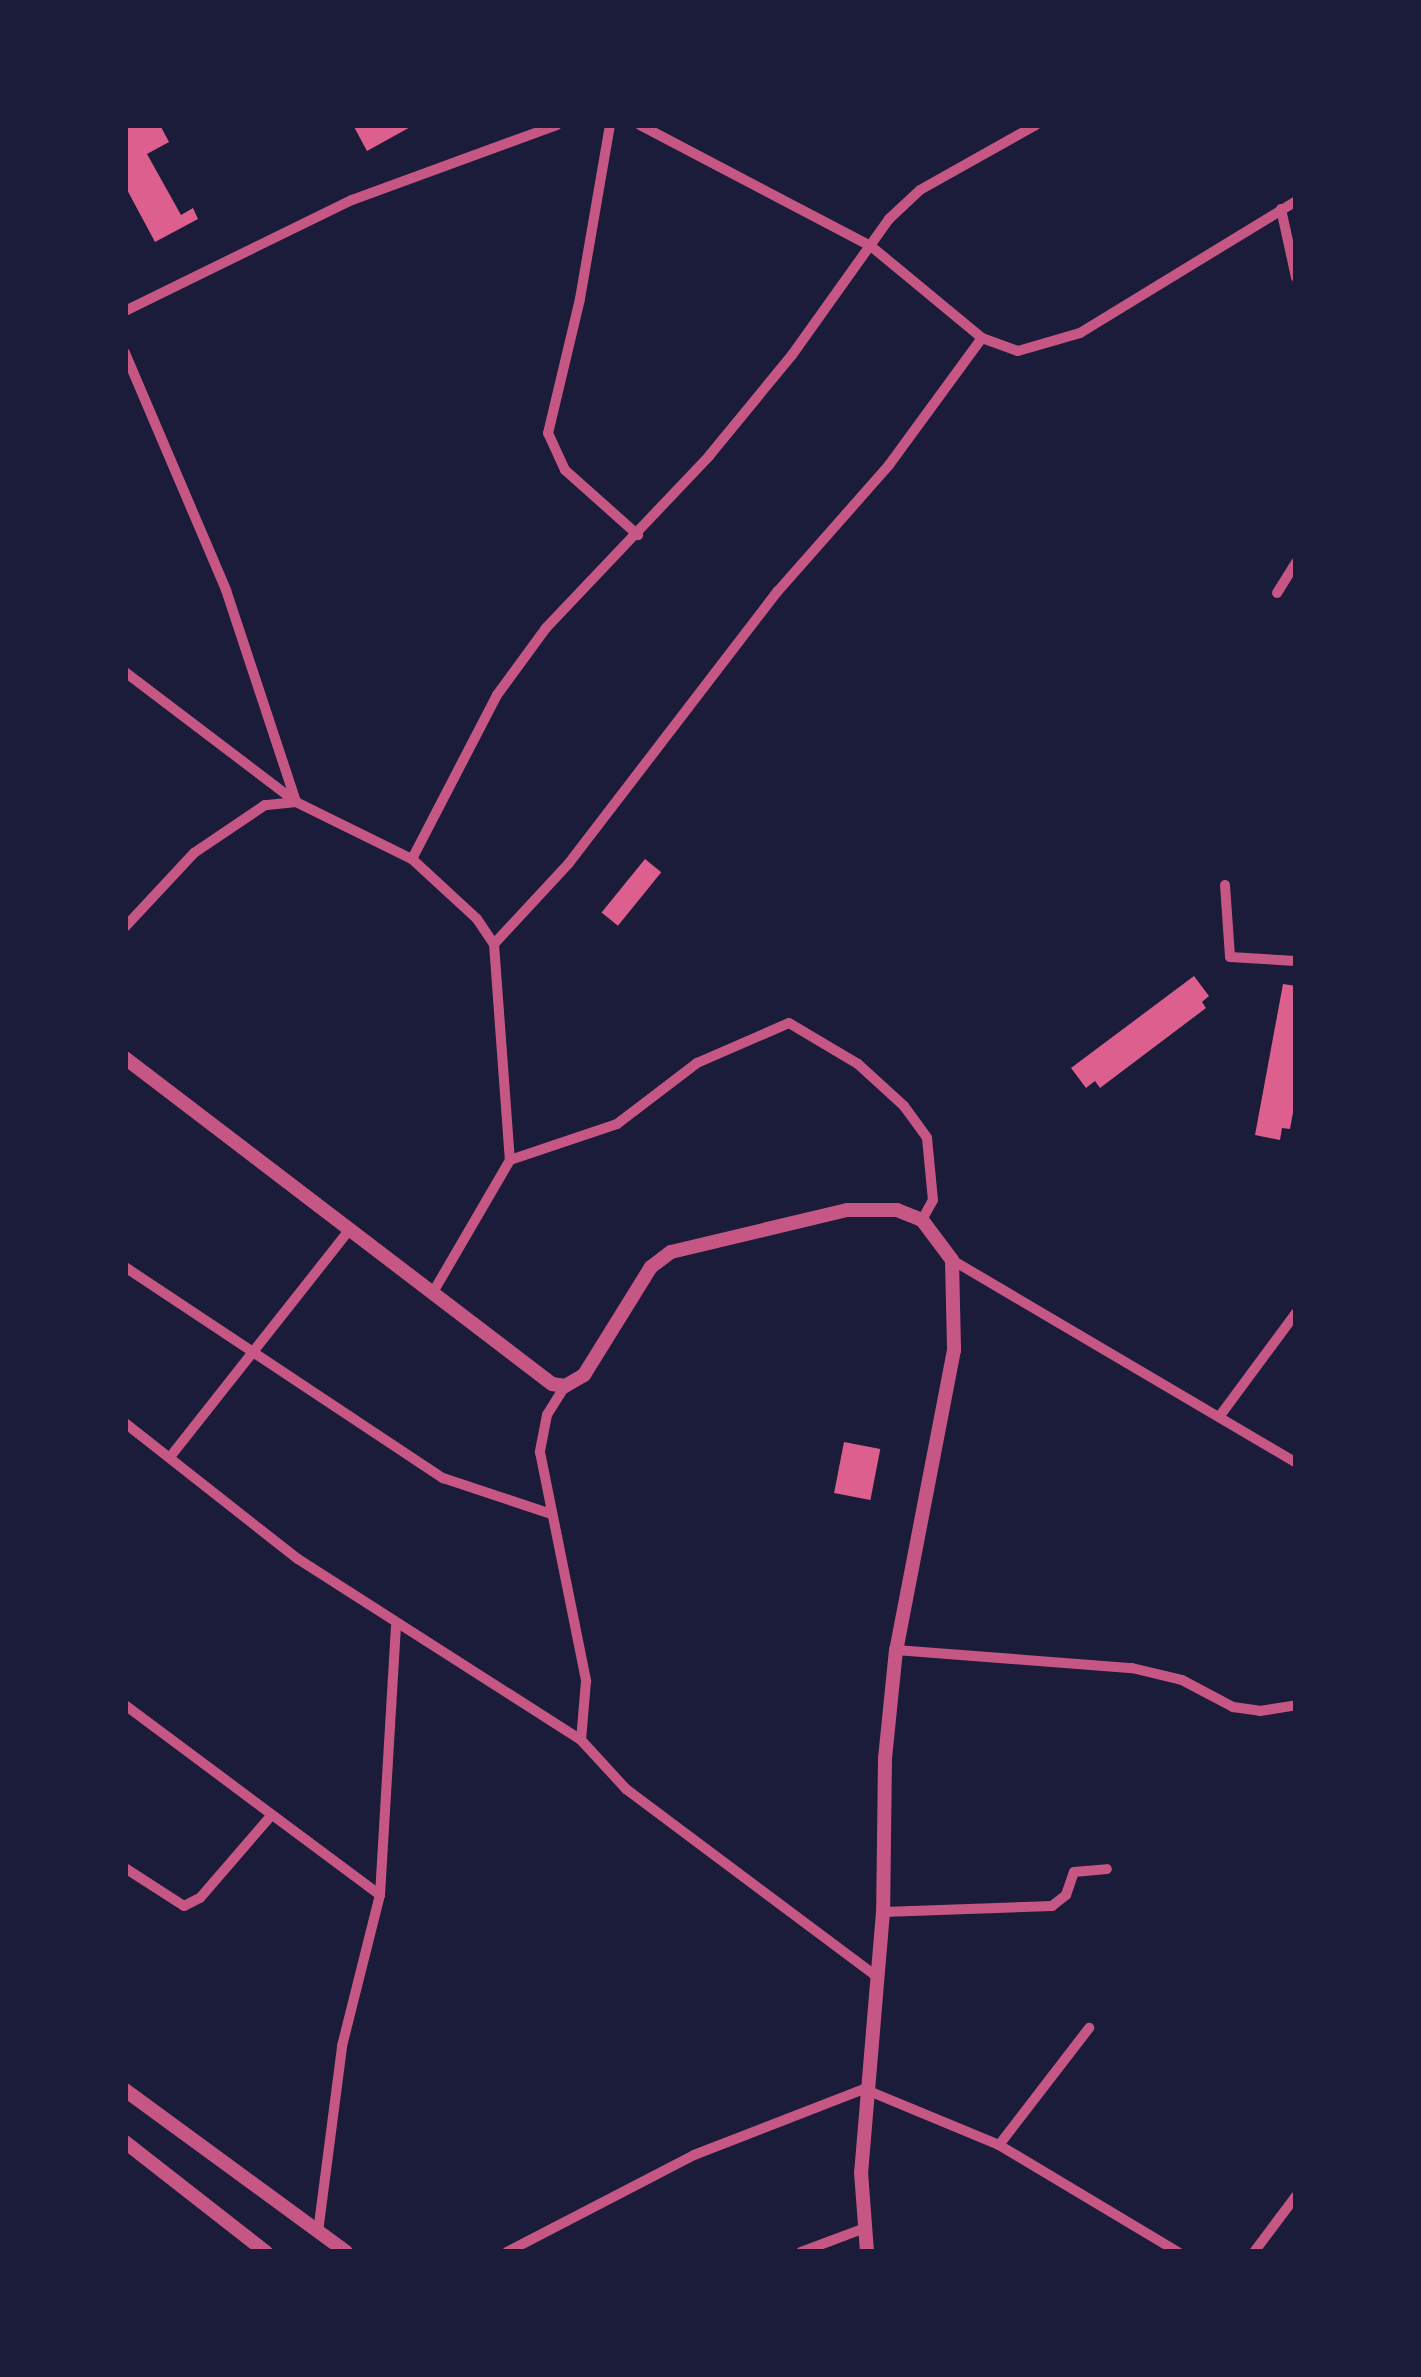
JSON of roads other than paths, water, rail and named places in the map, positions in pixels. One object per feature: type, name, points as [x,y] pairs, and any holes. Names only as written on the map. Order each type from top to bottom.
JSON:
[{"type":"street","points":[[125,311],[352,200],[557,125]]},
{"type":"street","points":[[610,125],[580,299],[548,433],[565,470],[638,534]]},
{"type":"street","points":[[640,125],[872,246],[982,338],[1018,351],[1050,346],[1296,202]]},
{"type":"street","points":[[412,859],[498,695],[546,628],[638,534],[792,355],[889,218],[920,190],[1036,125]]},
{"type":"street","points":[[1281,209],[1296,277]]},
{"type":"street","points":[[494,944],[568,862],[778,590],[889,465],[982,338]]},
{"type":"street","points":[[125,353],[226,590],[296,802]]},
{"type":"street","points":[[1277,592],[1296,562]]},
{"type":"street","points":[[125,672],[296,802],[412,859],[477,919],[494,944],[510,1160],[435,1289]]},
{"type":"street","points":[[125,927],[194,853],[265,805],[296,802]]},
{"type":"street","points":[[1225,885],[1230,957],[1296,961]]},
{"type":"street","points":[[510,1160],[617,1124],[698,1063],[789,1022],[858,1064],[928,1138],[933,1200],[922,1220]]},
{"type":"street","points":[[125,1058],[435,1289],[552,1384],[566,1386]]},
{"type":"street","points":[[582,1740],[586,1681],[548,1513],[540,1452],[548,1415],[566,1386],[584,1375],[651,1267],[671,1252],[848,1210],[897,1210],[922,1220],[952,1260],[1296,1463]]},
{"type":"street","points":[[170,1457],[350,1229]]},
{"type":"street","points":[[867,2252],[864,2089],[883,1912],[885,1758],[896,1650],[954,1350],[952,1260]]},
{"type":"street","points":[[125,1267],[314,1397],[345,1408],[443,1478],[548,1513]]},
{"type":"street","points":[[1220,1417],[1296,1313]]},
{"type":"street","points":[[125,1423],[396,1626],[582,1740],[626,1789],[878,1976]]},
{"type":"street","points":[[318,2232],[342,2046],[380,1896],[396,1626]]},
{"type":"street","points":[[896,1650],[1132,1668],[1182,1680],[1233,1708],[1260,1712],[1296,1705]]},
{"type":"street","points":[[125,1705],[380,1896]]},
{"type":"street","points":[[125,1868],[184,1906],[200,1898],[270,1817]]},
{"type":"street","points":[[883,1912],[1052,1906],[1066,1895],[1074,1872],[1107,1869]]},
{"type":"street","points":[[1000,2145],[1089,2028]]},
{"type":"street","points":[[506,2252],[694,2155],[864,2089],[1000,2145],[1178,2252]]},
{"type":"street","points":[[125,2090],[346,2252]]},
{"type":"street","points":[[125,2142],[266,2252]]},
{"type":"street","points":[[1254,2252],[1296,2196]]},
{"type":"street","points":[[800,2252],[864,2228]]}]
